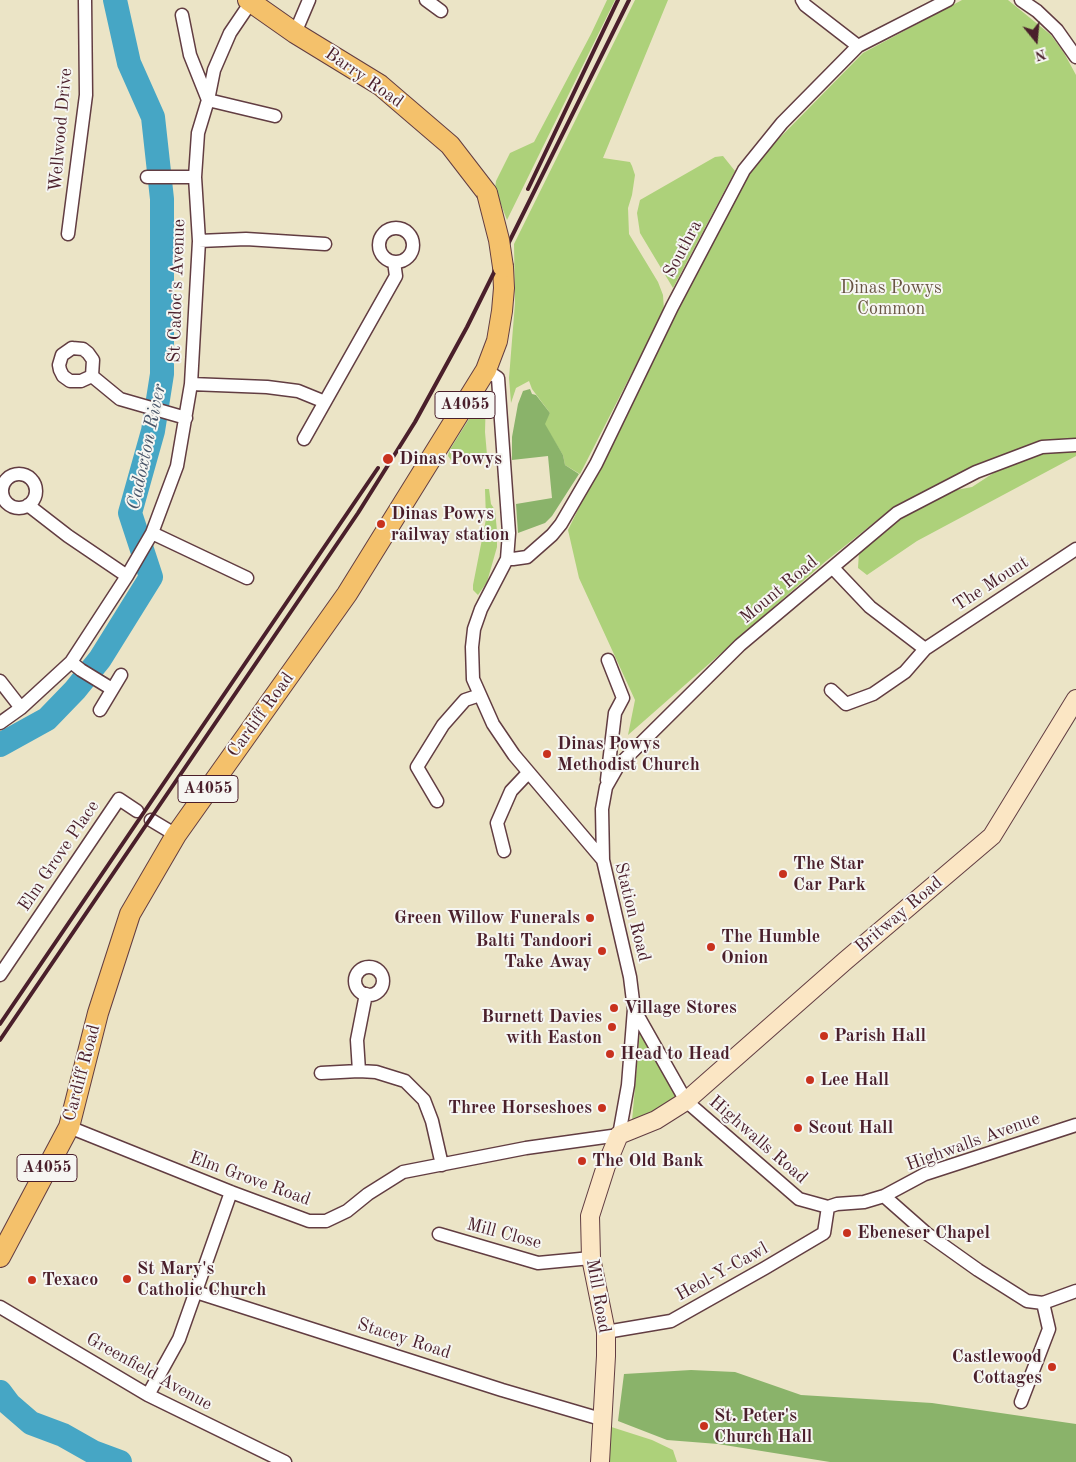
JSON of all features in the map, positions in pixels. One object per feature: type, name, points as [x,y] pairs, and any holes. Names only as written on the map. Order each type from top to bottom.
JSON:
[{"type":"main road","name":"Barry Road","points":[[250,1],[295,33],[380,85],[450,145],[487,193],[499,240],[503,267]]},
{"type":"main road","name":"Cardiff Road","points":[[0,1257],[69,1127],[98,1013],[130,914],[176,835],[346,594],[486,370],[496,341],[502,312],[503,267]]},
{"type":"street","name":"Wellwood Drive","points":[[68,234],[86,95],[85,0]]},
{"type":"street","points":[[295,33],[309,0]]},
{"type":"street","points":[[426,0],[441,11]]},
{"type":"street","points":[[802,0],[805,5],[858,46]]},
{"type":"street","name":"Southra","points":[[507,559],[513,560],[527,557],[547,540],[561,524],[596,464],[672,307],[744,170],[782,124],[858,46],[948,0]]},
{"type":"street","points":[[1021,0],[1037,11],[1057,30],[1076,57]]},
{"type":"street","name":"St Cadoc's Avenue","points":[[0,723],[21,708],[71,662],[127,576],[152,533],[177,466],[191,384],[199,241],[195,177],[198,133],[208,100],[214,70],[230,33],[250,1]]},
{"type":"street","points":[[182,15],[190,55],[208,100],[275,116]]},
{"type":"street","points":[[147,176],[195,177]]},
{"type":"street","points":[[199,241],[246,239],[325,244]]},
{"type":"street","points":[[304,439],[396,276],[394,262]]},
{"type":"street","name":"Station Road","points":[[486,370],[498,378],[509,534],[507,559],[481,609],[474,628],[472,647],[474,678],[493,724],[528,773],[603,860],[630,976],[634,1009],[628,1085],[619,1135]]},
{"type":"street","points":[[92,376],[120,399],[186,418]]},
{"type":"street","points":[[191,384],[266,386],[298,391],[325,402]]},
{"type":"street","name":"Mount Road","points":[[603,860],[602,809],[606,788],[618,766],[740,645],[897,513],[976,472],[1042,447],[1076,445]]},
{"type":"street","points":[[28,505],[68,536],[127,576]]},
{"type":"street","points":[[152,533],[247,578]]},
{"type":"street","name":"The Mount","points":[[831,690],[846,704],[873,694],[905,672],[925,649],[1076,549]]},
{"type":"street","points":[[833,568],[870,607],[925,649]]},
{"type":"street","points":[[606,788],[615,713],[623,698],[608,660]]},
{"type":"street","points":[[71,662],[95,679],[112,688]]},
{"type":"street","points":[[100,710],[121,675]]},
{"type":"street","points":[[0,681],[21,708]]},
{"type":"street","points":[[437,801],[417,767],[448,719],[465,700],[480,696]]},
{"type":"street","name":"Britway Road","points":[[619,1135],[656,1120],[686,1101],[844,961],[992,836],[1076,699]]},
{"type":"street","points":[[504,851],[497,823],[512,791],[528,773]]},
{"type":"street","name":"Elm Grove Place","points":[[0,975],[119,799],[137,811]]},
{"type":"street","points":[[151,820],[176,835]]},
{"type":"street","points":[[359,1071],[357,1040],[366,994]]},
{"type":"street","name":"Station Road","points":[[634,1009],[686,1101]]},
{"type":"street","points":[[321,1073],[376,1072],[405,1081],[424,1100],[432,1121],[442,1165]]},
{"type":"street","name":"Highwalls Road","points":[[686,1101],[799,1199],[828,1207],[837,1204],[864,1202],[884,1196]]},
{"type":"street","name":"Highwalls Avenue","points":[[884,1196],[925,1174],[1076,1125]]},
{"type":"street","name":"Elm Grove Road","points":[[69,1127],[309,1221],[326,1221],[347,1211],[368,1194],[403,1172],[526,1148],[619,1135]]},
{"type":"street","name":"Mill Road","points":[[600,1462],[606,1332],[591,1258],[590,1216],[606,1166],[619,1135]]},
{"type":"street","points":[[148,1395],[179,1339],[231,1192]]},
{"type":"street","points":[[884,1196],[926,1233],[978,1270],[1027,1301],[1043,1303],[1076,1291]]},
{"type":"street","name":"Heol-Y-Cawl","points":[[606,1332],[671,1321],[824,1233],[828,1207]]},
{"type":"street","name":"Mill Close","points":[[439,1234],[538,1263],[591,1258]]},
{"type":"street","name":"Stacey Road","points":[[196,1292],[502,1390],[602,1418]]},
{"type":"street","points":[[1022,1402],[1049,1329],[1043,1303]]},
{"type":"street","name":"Greenfield Avenue","points":[[0,1307],[148,1395],[285,1462]]},
{"type":"green space","points":[[607,0],[615,0],[507,220],[495,189],[496,181],[510,153],[534,142]]},
{"type":"green space","points":[[635,0],[668,0],[603,158],[630,162],[632,166],[635,175],[628,208],[629,234],[658,282],[663,295],[664,310],[580,474],[565,465],[563,455],[544,424],[550,413],[532,389],[529,381],[516,388],[511,403],[509,378],[515,303],[514,244]]},
{"type":"green space","name":"Dinas Powys Common","points":[[962,0],[1008,0],[1051,35],[1076,75],[1076,440],[1041,440],[973,467],[895,506],[826,561],[628,735],[635,700],[579,578],[568,530],[705,252],[755,163],[863,53]]},
{"type":"green space","points":[[723,156],[735,171],[673,288],[640,233],[637,213],[640,200],[715,157]]},
{"type":"green space","points":[[530,389],[532,394],[536,395],[550,413],[545,424],[563,455],[565,465],[579,474],[552,516],[545,523],[518,533],[516,504],[552,498],[548,456],[512,460],[512,437],[518,404],[523,391]]},
{"type":"green space","points":[[484,395],[486,395],[485,432],[487,455],[451,460],[448,456],[449,451]]},
{"type":"green space","points":[[1076,451],[1076,456],[917,541],[867,575],[858,568],[859,552],[892,524],[946,492],[972,487],[1009,463],[1047,452]]},
{"type":"green space","points":[[485,489],[489,489],[491,504],[495,510],[497,547],[487,582],[478,595],[473,590],[473,585],[486,519]]},
{"type":"green space","points":[[640,1031],[677,1098],[659,1111],[632,1121]]},
{"type":"green space","points":[[691,1370],[735,1372],[801,1395],[932,1403],[1076,1424],[1076,1462],[830,1462],[718,1444],[667,1440],[618,1421],[624,1374]]},
{"type":"green space","points":[[602,1424],[652,1440],[673,1450],[677,1462],[600,1462]]},
{"type":"waterway","name":"Cadoxton River","points":[[0,745],[47,719],[75,690],[100,659],[151,577],[130,513],[153,431],[162,374],[162,199],[153,117],[129,63],[115,0]]},
{"type":"waterway","name":"Cadoxton River","points":[[0,1392],[9,1404],[31,1423],[63,1435],[93,1452],[120,1462]]},
{"type":"railway","points":[[528,189],[618,0]]},
{"type":"railway","points":[[0,1040],[358,513],[415,422],[467,327],[629,0]]},
{"type":"railway","points":[[0,1024],[378,468]]},
{"type":"place","name":"Dinas Powys","points":[[388,459]]},
{"type":"place","name":"Dinas Powys railway station","points":[[381,524]]},
{"type":"place","name":"Dinas Powys Methodist Church","points":[[547,754]]},
{"type":"place","name":"The Star Car Park","points":[[783,874]]},
{"type":"place","name":"Green Willow Funerals","points":[[590,918]]},
{"type":"place","name":"The Humble Onion","points":[[711,947]]},
{"type":"place","name":"Balti Tandoori Take Away","points":[[602,951]]},
{"type":"place","name":"Village Stores","points":[[614,1008]]},
{"type":"place","name":"Burnett Davies with Easton","points":[[612,1027]]},
{"type":"place","name":"Parish Hall","points":[[824,1036]]},
{"type":"place","name":"Head to Head","points":[[610,1054]]},
{"type":"place","name":"Lee Hall","points":[[810,1080]]},
{"type":"place","name":"Three Horseshoes","points":[[602,1108]]},
{"type":"place","name":"Scout Hall","points":[[798,1128]]},
{"type":"place","name":"The Old Bank","points":[[582,1161]]},
{"type":"place","name":"Ebeneser Chapel","points":[[847,1233]]},
{"type":"place","name":"St Mary's Catholic Church","points":[[127,1279]]},
{"type":"place","name":"Texaco","points":[[32,1280]]},
{"type":"place","name":"Castlewood Cottages","points":[[1052,1367]]},
{"type":"place","name":"St. Peter's Church Hall","points":[[704,1426]]}]
